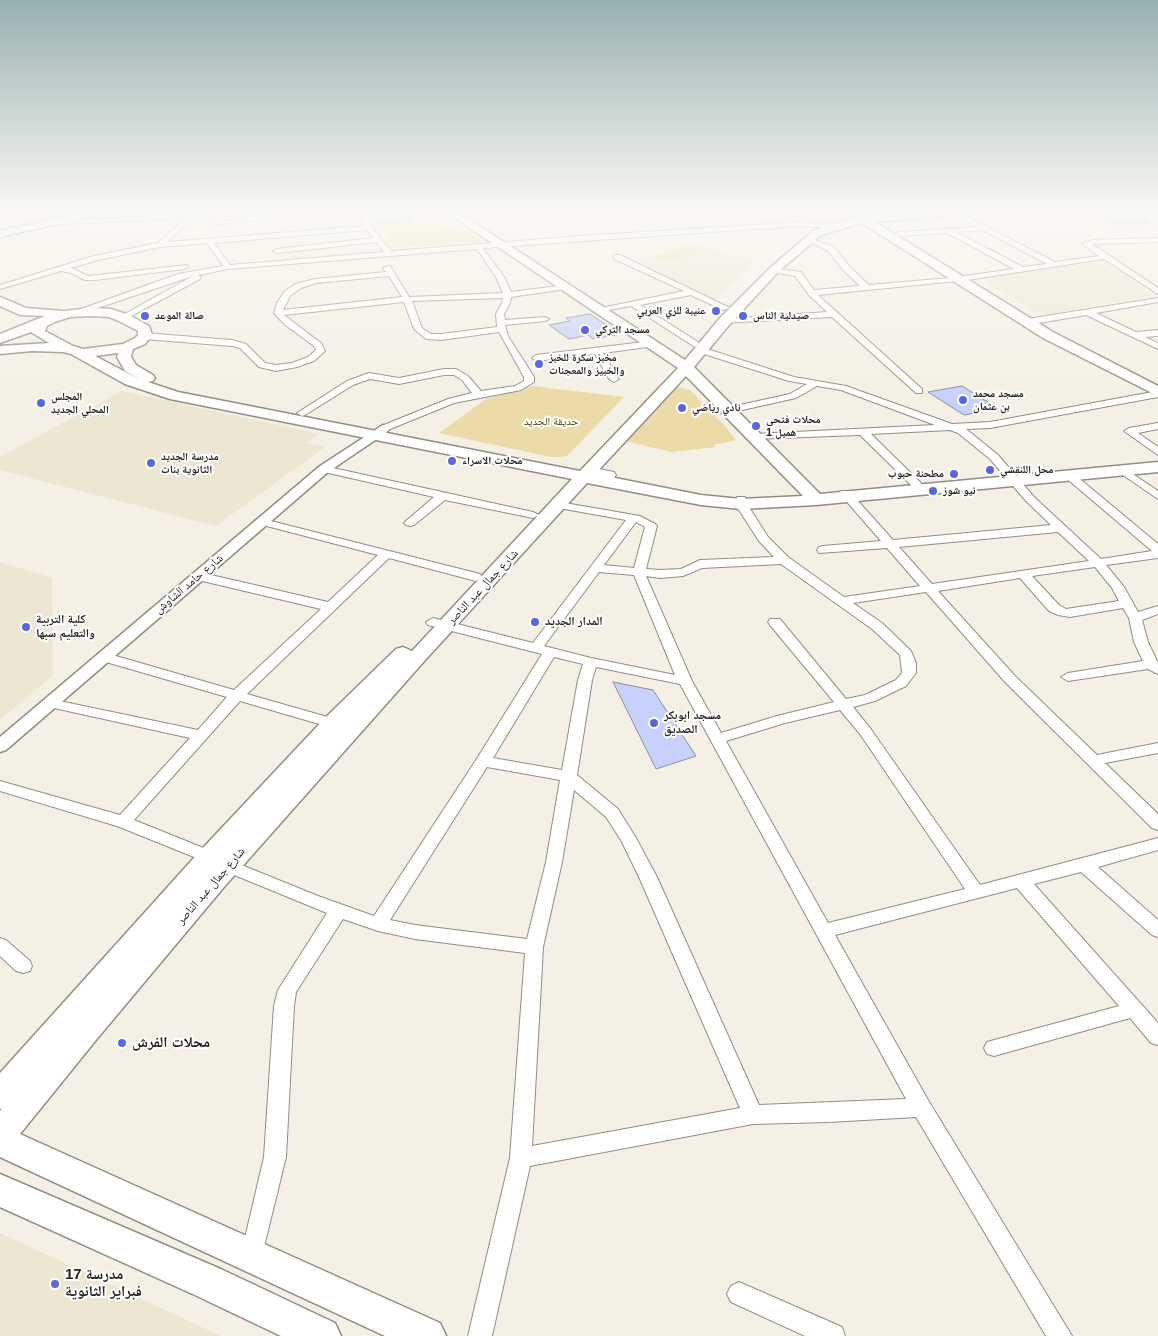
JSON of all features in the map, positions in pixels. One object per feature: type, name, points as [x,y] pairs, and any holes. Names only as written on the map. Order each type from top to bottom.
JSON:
[{"type":"main road","points":[[543,272],[682,364],[813,496]]},
{"type":"main road","name":"شارع جمال عبد الناصر","points":[[726,315],[743,290],[762,272]]},
{"type":"main road","name":"شارع جمال عبد الناصر","points":[[0,1095],[210,857],[334,723],[440,624],[559,505],[579,473],[726,315],[771,272]]},
{"type":"main road","points":[[952,272],[1158,393]]},
{"type":"main road","points":[[953,272],[962,279]]},
{"type":"main road","points":[[0,301],[24,312],[117,316],[144,329],[144,336],[127,347],[102,352],[32,346],[0,350]]},
{"type":"main road","points":[[0,312],[36,328],[120,376],[159,392],[579,473],[688,498],[741,501],[847,495],[1014,479],[1158,462]]},
{"type":"main road","points":[[0,338],[36,328],[50,319],[72,313]]},
{"type":"main road","points":[[0,338],[11,326],[13,319]]},
{"type":"main road","points":[[1032,321],[1158,384]]},
{"type":"main road","points":[[127,347],[124,358],[130,368],[156,382],[190,391],[302,413],[378,433]]},
{"type":"main road","name":"شارع جمال عبد الناصر","points":[[0,1135],[85,1031],[440,624],[476,577],[533,515],[671,385],[682,364]]},
{"type":"main road","points":[[671,385],[688,383],[704,386]]},
{"type":"main road","points":[[579,473],[608,476],[676,491],[741,501],[847,495],[917,485],[1070,476],[1158,467]]},
{"type":"main road","points":[[0,1141],[427,1336]]},
{"type":"main road","points":[[0,1190],[210,1283],[322,1336]]},
{"type":"street","points":[[0,287],[46,272]]},
{"type":"street","points":[[77,272],[88,278],[141,272]]},
{"type":"street","points":[[72,313],[128,293],[172,272]]},
{"type":"street","points":[[128,293],[112,303],[110,307],[117,316],[204,272]]},
{"type":"street","points":[[378,433],[442,404],[478,394],[518,388],[529,382],[530,380],[504,336],[501,326],[500,314],[508,295],[497,272]]},
{"type":"street","points":[[651,272],[692,292],[726,315],[834,314]]},
{"type":"street","points":[[788,272],[798,274],[812,293],[919,391]]},
{"type":"street","points":[[851,272],[867,288]]},
{"type":"street","points":[[812,293],[962,279],[1007,272]]},
{"type":"street","points":[[1128,272],[1158,292]]},
{"type":"street","points":[[278,313],[281,303],[287,294],[304,283],[391,274],[407,299],[418,329],[429,336],[440,338],[545,319]]},
{"type":"street","points":[[278,313],[407,299],[508,295],[566,288]]},
{"type":"street","points":[[601,310],[692,292]]},
{"type":"street","points":[[1032,321],[1158,300]]},
{"type":"street","points":[[633,304],[698,347],[768,372],[814,384],[843,388],[952,427],[962,432],[994,457],[1061,528],[1098,563],[1118,586],[1134,618],[1141,642],[1155,667],[1068,677]]},
{"type":"street","points":[[1087,312],[1158,346]]},
{"type":"street","points":[[144,336],[232,343],[243,346],[262,365],[271,368],[294,365],[318,354],[320,351],[318,345],[278,313]]},
{"type":"street","points":[[1135,335],[1158,333]]},
{"type":"street","points":[[536,358],[652,344]]},
{"type":"street","points":[[597,350],[614,379]]},
{"type":"street","points":[[302,413],[358,379],[374,376],[399,381],[444,372],[456,372],[465,378],[478,394]]},
{"type":"street","points":[[729,410],[793,396],[814,384]]},
{"type":"street","points":[[754,437],[1003,423],[1158,393]]},
{"type":"street","points":[[1158,426],[1129,431],[1158,452]]},
{"type":"street","points":[[863,432],[917,485]]},
{"type":"street","name":"شارع حامد الشاوش","points":[[0,746],[324,469],[378,433]]},
{"type":"street","points":[[324,469],[533,515]]},
{"type":"street","points":[[1124,470],[1158,496]]},
{"type":"street","points":[[1070,476],[1158,550]]},
{"type":"street","points":[[847,495],[928,589],[1010,679],[1158,824]]},
{"type":"street","points":[[410,523],[443,496]]},
{"type":"street","points":[[717,738],[782,719],[870,698],[902,683],[908,673],[909,663],[906,654],[877,626],[784,560],[763,539],[741,501]]},
{"type":"street","points":[[559,505],[640,519],[651,526],[640,573],[685,681],[922,1106],[1060,1336]]},
{"type":"street","points":[[535,649],[633,518]]},
{"type":"street","points":[[263,522],[476,577]]},
{"type":"street","points":[[823,550],[1061,528]]},
{"type":"street","points":[[123,822],[236,696],[387,554]]},
{"type":"street","points":[[843,601],[1158,554]]},
{"type":"street","points":[[595,568],[640,573],[678,573],[700,564],[784,560]]},
{"type":"street","points":[[1023,574],[1054,608],[1063,612],[1070,613],[1127,603]]},
{"type":"street","points":[[198,576],[331,607]]},
{"type":"street","points":[[1134,618],[1158,610]]},
{"type":"street","points":[[1134,618],[1158,621]]},
{"type":"street","points":[[775,622],[865,731],[976,892]]},
{"type":"street","points":[[440,624],[535,649],[685,681]]},
{"type":"street","points":[[378,924],[483,761],[550,652]]},
{"type":"street","points":[[104,657],[334,723]]},
{"type":"street","points":[[480,1336],[521,1158],[534,947],[554,862],[585,680],[591,662]]},
{"type":"street","points":[[50,703],[200,735]]},
{"type":"street","points":[[1092,761],[1158,748]]},
{"type":"street","points":[[483,761],[568,776],[612,812],[648,877],[753,1114]]},
{"type":"street","points":[[0,786],[123,822],[210,857]]},
{"type":"street","points":[[823,931],[1084,865],[1158,844]]},
{"type":"street","points":[[1084,865],[1158,930]]},
{"type":"street","points":[[228,866],[378,924],[415,932],[534,947]]},
{"type":"street","points":[[1020,881],[1158,1037]]},
{"type":"street","points":[[252,1256],[275,1157],[284,1006],[288,990],[339,910]]},
{"type":"street","points":[[0,945],[23,966]]},
{"type":"street","points":[[994,1048],[1108,1018],[1133,1009]]},
{"type":"street","points":[[521,1158],[753,1114],[829,1113],[922,1106]]},
{"type":"street","points":[[739,1294],[834,1336]]},
{"type":"shaded area","points":[[653,272],[742,272],[715,301]]},
{"type":"shaded area","points":[[1026,272],[1122,272],[1150,293],[1150,296],[1050,314],[1038,313],[985,282],[987,278]]},
{"type":"shaded area","name":"مدرسة الجديد الثانوية بنات","points":[[122,391],[320,434],[307,443],[325,447],[216,526],[0,470],[0,457]]},
{"type":"shaded area","name":"كلية التربية والتعليم سبها","points":[[0,562],[52,578],[53,675],[0,720]]},
{"type":"shaded area","name":"مدرسة 17 فبراير الثانوية","points":[[0,1233],[221,1336],[0,1336]]},
{"type":"green space","name":"حديقة الجديد","points":[[533,386],[624,397],[567,456],[551,457],[439,433],[486,399]]},
{"type":"green space","name":"نادي رياضي","points":[[677,387],[690,390],[736,440],[713,445],[716,447],[671,452],[625,441]]},
{"type":"building","name":"مسجد التركي","points":[[590,314],[620,334],[593,339],[588,335],[569,339],[549,325],[570,321],[566,318]]},
{"type":"building","name":"مسجد محمد بن عثمان","points":[[962,386],[999,409],[964,415],[928,392]]},
{"type":"building","name":"مسجد ابوبكر الصديق","points":[[613,682],[653,690],[696,756],[656,769]]},
{"type":"place","name":"عنيبة للزي العربي","points":[[716,311]]},
{"type":"place","name":"صالة الموعد","points":[[145,316]]},
{"type":"place","name":"صيدلية الناس","points":[[743,316]]},
{"type":"place","name":"مسجد التركي","points":[[585,330]]},
{"type":"place","name":"مخبز سكرة للخبز والخبيز والمعجنات","points":[[539,364]]},
{"type":"place","name":"مسجد محمد بن عثمان","points":[[963,400]]},
{"type":"place","name":"المجلس المحلي الجديد","points":[[41,403]]},
{"type":"place","name":"نادي رياضي","points":[[682,408]]},
{"type":"place","name":"محلات فتحي هميل 1","points":[[756,426]]},
{"type":"place","name":"محلات الاسراء","points":[[452,461]]},
{"type":"place","name":"مدرسة الجديد الثانوية بنات","points":[[151,463]]},
{"type":"place","name":"محل اللنقشي","points":[[990,470]]},
{"type":"place","name":"مطحنة حبوب","points":[[954,474]]},
{"type":"place","name":"نيو شوز","points":[[933,491]]},
{"type":"place","name":"المدار الجديد","points":[[535,622]]},
{"type":"place","name":"كلية التربية والتعليم سبها","points":[[26,627]]},
{"type":"place","name":"مسجد ابوبكر الصديق","points":[[654,723]]},
{"type":"place","name":"محلات الفرش","points":[[122,1043]]},
{"type":"place","name":"مدرسة 17 فبراير الثانوية","points":[[55,1284]]}]
